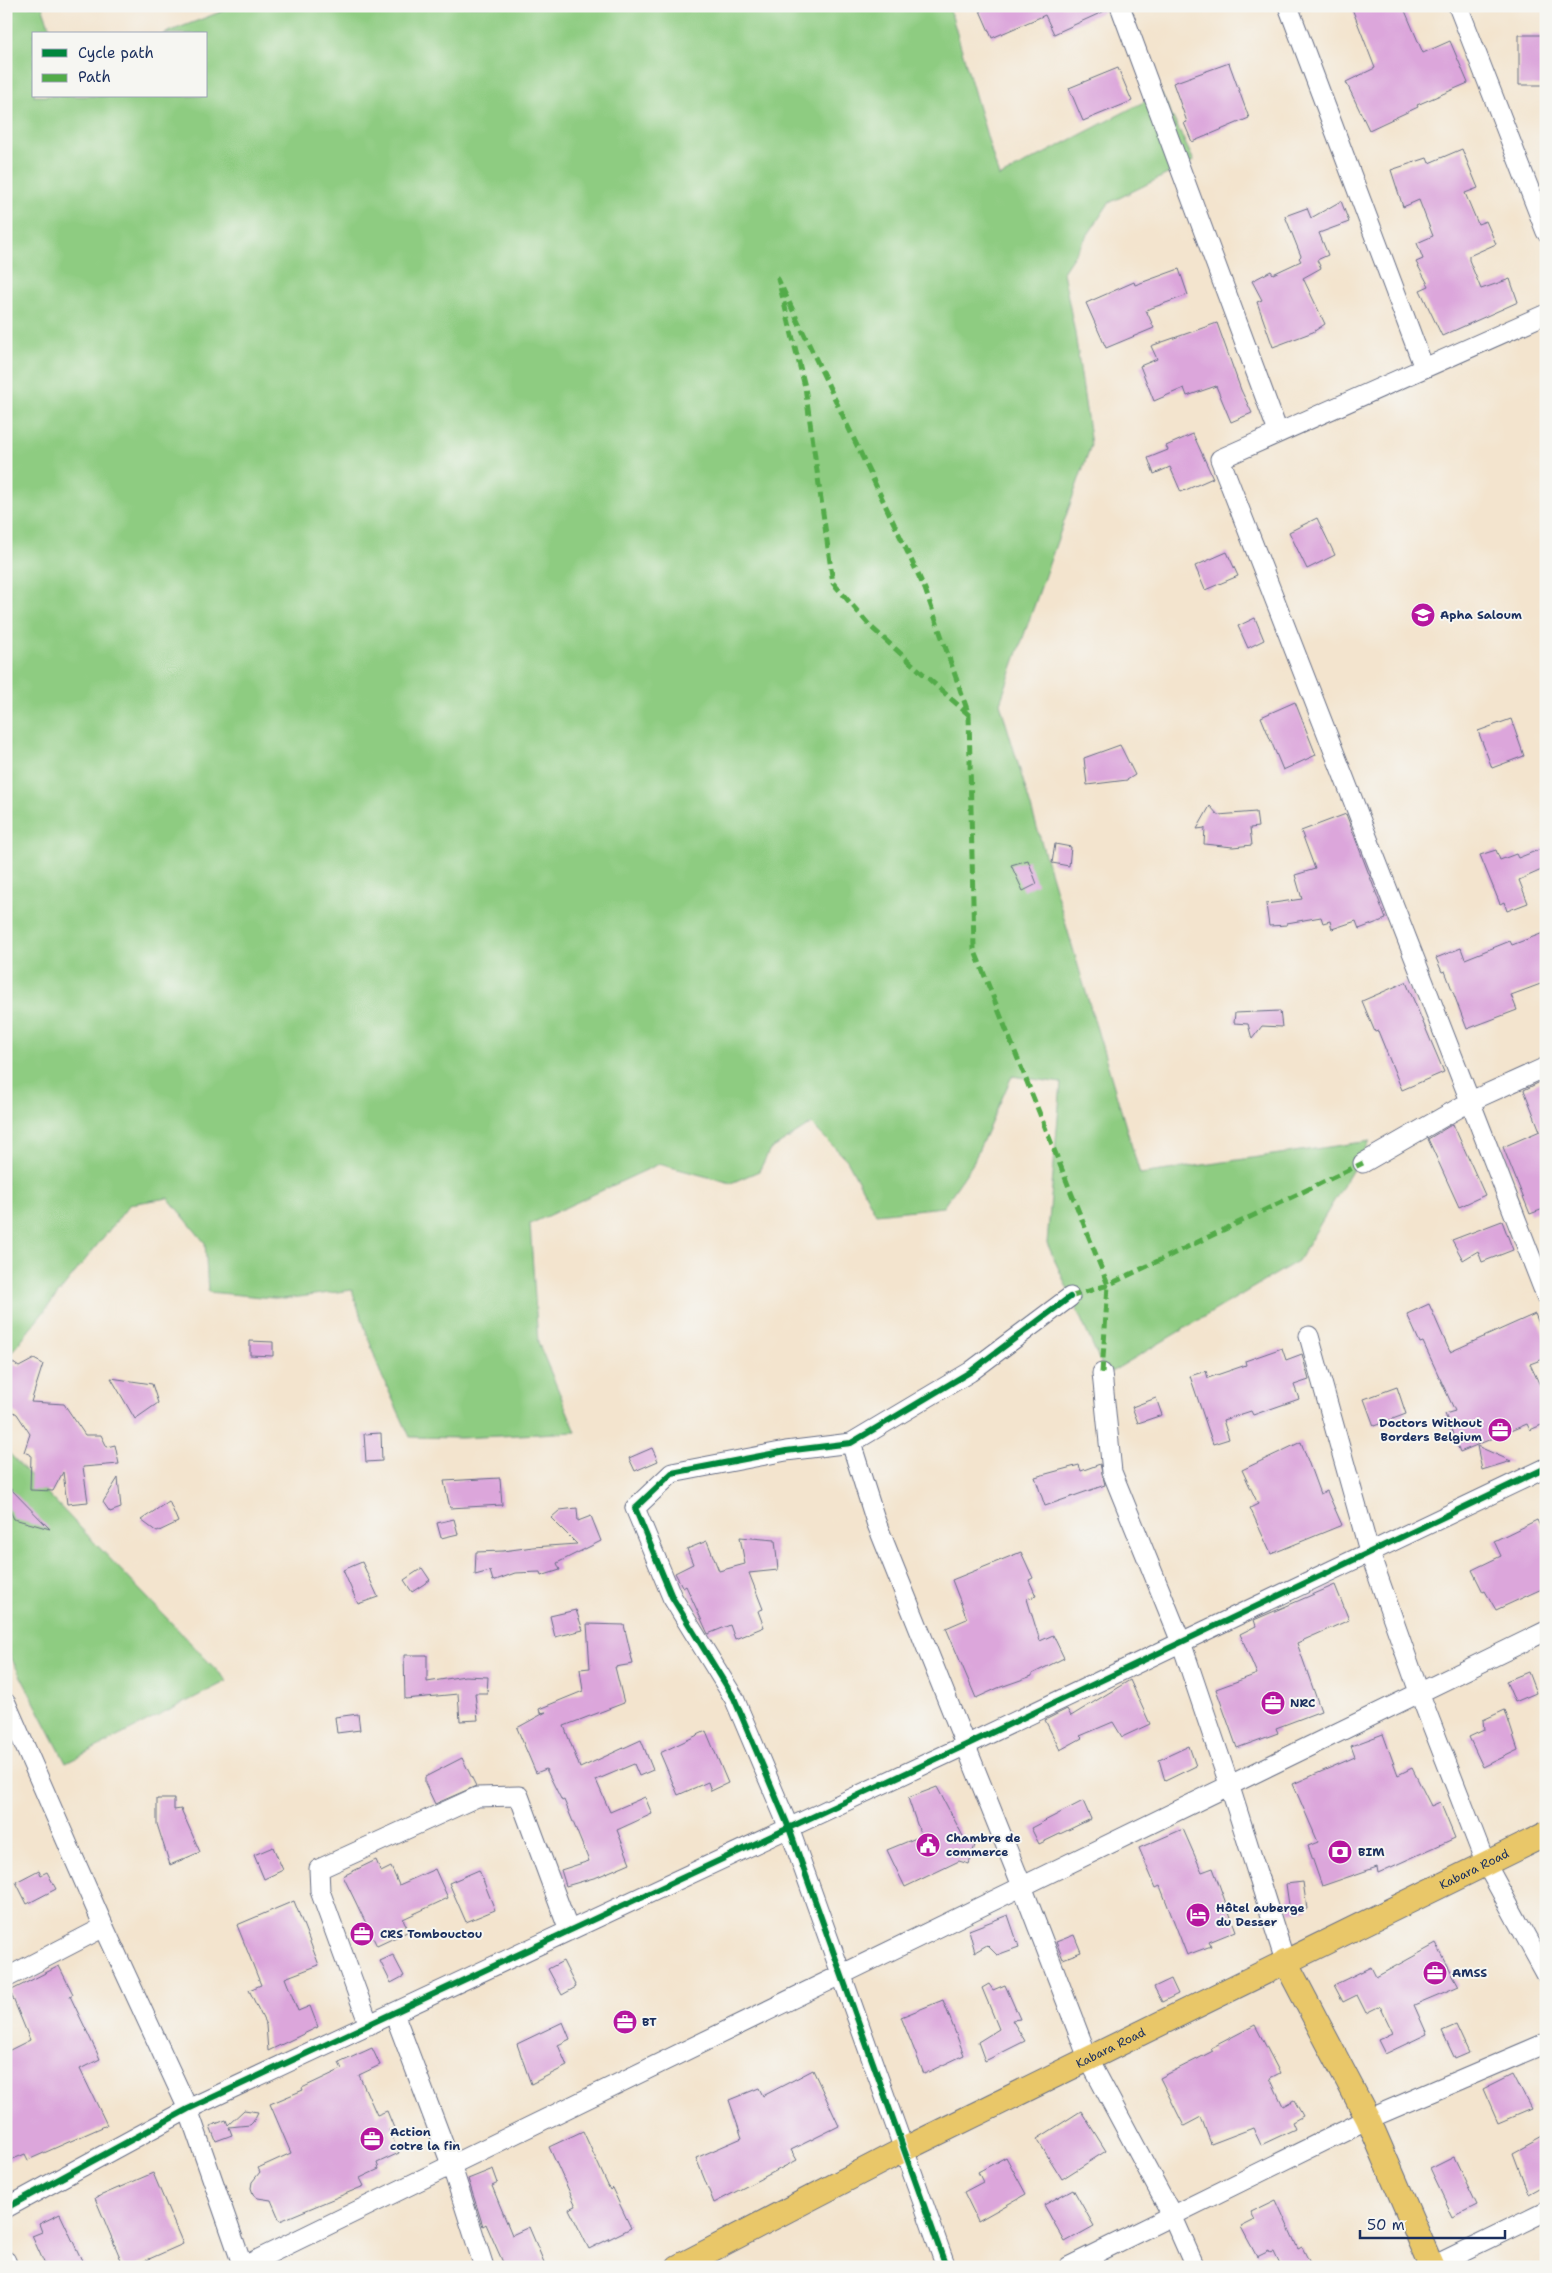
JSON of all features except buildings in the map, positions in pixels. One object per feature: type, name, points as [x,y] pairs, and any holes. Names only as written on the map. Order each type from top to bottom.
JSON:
[{"type":"main road","name":"Kabara Road","points":[[678,2267],[704,2261],[905,2149],[1485,1862],[1546,1834]]},
{"type":"main road","points":[[1284,1961],[1368,2119],[1431,2267]]},
{"type":"street","points":[[1120,6],[1278,432]]},
{"type":"street","points":[[1288,6],[1424,368]]},
{"type":"street","points":[[1458,6],[1546,232]]},
{"type":"street","points":[[1546,314],[1220,459],[1546,1296]]},
{"type":"street","points":[[1363,1163],[1471,1101],[1546,1068]]},
{"type":"street","points":[[946,2267],[789,1828],[734,1698],[672,1597],[635,1508],[672,1473],[786,1451],[851,1444],[970,1372],[1070,1297]]},
{"type":"street","points":[[1309,1336],[1369,1551],[1420,1692],[1485,1862],[1546,1974]]},
{"type":"street","points":[[1102,1372],[1112,1472],[1181,1642],[1229,1784],[1284,1961]]},
{"type":"street","points":[[851,1444],[876,1522],[1022,1886],[1088,2058],[1172,2215],[1195,2267]]},
{"type":"street","points":[[6,2208],[188,2109],[966,1745],[1546,1468]]},
{"type":"street","points":[[6,1703],[104,1928],[188,2109],[243,2267],[1229,1784],[1546,1631]]},
{"type":"street","points":[[369,2025],[320,1891],[319,1869],[478,1797],[519,1796],[569,1931]]},
{"type":"street","points":[[6,1978],[104,1928]]},
{"type":"street","points":[[394,2013],[451,2164],[484,2267]]},
{"type":"street","points":[[1068,2267],[1368,2119],[1546,2043]]},
{"type":"street","points":[[1431,2267],[1546,2212]]},
{"type":"street","points":[[6,2261],[8,2267]]},
{"type":"green space","points":[[6,6],[42,6],[51,32],[32,32],[32,98],[208,98],[208,32],[168,32],[228,9],[228,6],[949,6],[999,177],[1161,93],[1194,161],[1109,203],[1063,272],[1075,333],[1091,445],[1000,703],[1140,1174],[1370,1141],[1298,1261],[1106,1375],[1047,1243],[1061,1083],[1012,1076],[972,1165],[943,1207],[876,1214],[847,1160],[811,1124],[770,1150],[759,1171],[731,1183],[659,1164],[530,1224],[538,1342],[576,1432],[461,1438],[410,1437],[380,1372],[352,1290],[284,1299],[208,1292],[205,1243],[168,1198],[130,1204],[6,1359]]},
{"type":"green space","points":[[6,1450],[227,1681],[66,1763],[6,1648]]},
{"type":"marked path","points":[[969,715],[871,627],[833,583],[805,387],[778,279],[925,589],[969,715],[974,949],[1108,1285],[1102,1373]]},
{"type":"marked path","points":[[1070,1297],[1108,1285],[1363,1163]]},
{"type":"cycle path","points":[[946,2267],[789,1828],[734,1698],[672,1597],[635,1508],[672,1473],[786,1451],[851,1443],[970,1372],[1070,1297]]},
{"type":"cycle path","points":[[6,2208],[188,2109],[966,1745],[1546,1468]]},
{"type":"place","name":"Apha Saloum","points":[[1423,615]]},
{"type":"place","name":"Doctors Without Borders Belgium","points":[[1500,1430]]},
{"type":"place","name":"NRC","points":[[1273,1703]]},
{"type":"place","name":"Chambre de commerce","points":[[928,1845]]},
{"type":"place","name":"BIM","points":[[1340,1852]]},
{"type":"place","name":"Hôtel auberge du Desser","points":[[1198,1915]]},
{"type":"place","name":"CRS Tombouctou","points":[[362,1934]]},
{"type":"place","name":"AMSS","points":[[1435,1973]]},
{"type":"place","name":"BT","points":[[625,2022]]},
{"type":"place","name":"Action cotre la fin","points":[[372,2139]]}]
